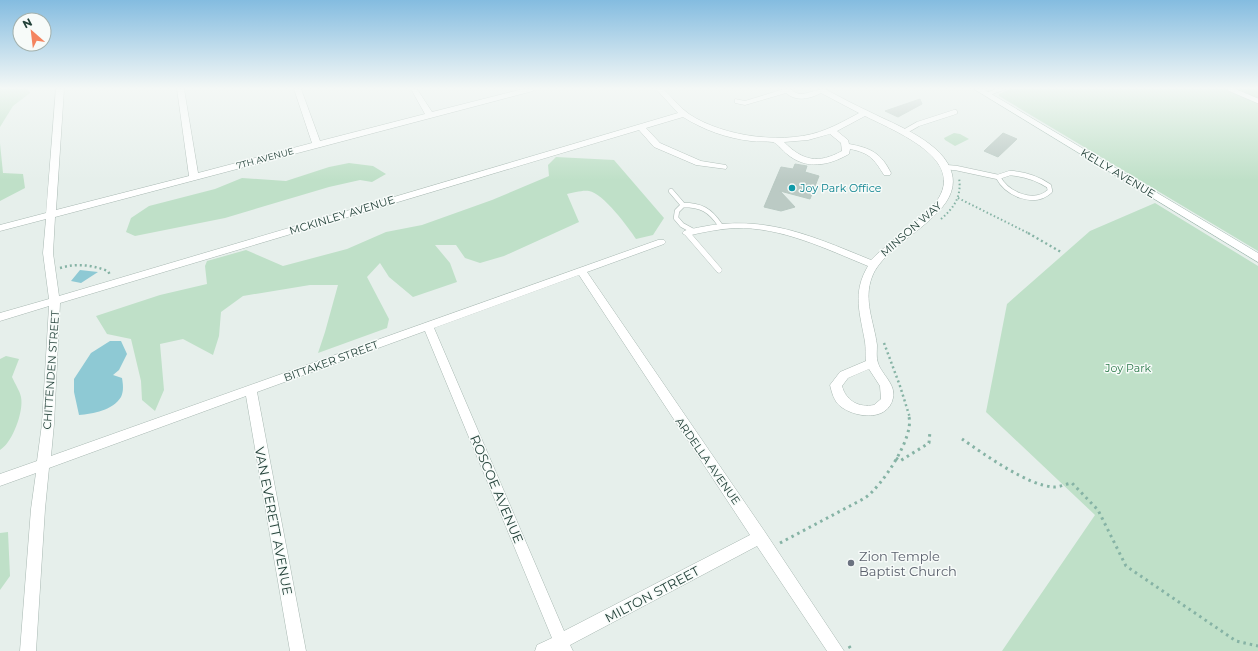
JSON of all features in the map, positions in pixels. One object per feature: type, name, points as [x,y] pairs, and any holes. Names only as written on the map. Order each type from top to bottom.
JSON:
[{"type":"main road","name":"KELLY AVENUE","points":[[1029,119],[1258,258]]},
{"type":"street","name":"CHITTENDEN STREET","points":[[28,651],[42,466],[48,424],[55,302],[48,253],[58,119]]},
{"type":"street","points":[[185,119],[194,177]]},
{"type":"street","points":[[308,119],[317,145]]},
{"type":"street","name":"7TH AVENUE","points":[[0,228],[414,119]]},
{"type":"street","name":"MCKINLEY AVENUE","points":[[0,317],[55,302],[666,119]]},
{"type":"street","points":[[694,119],[733,135],[777,140],[802,138],[831,130],[852,119]]},
{"type":"street","name":"MINSON WAY","points":[[872,363],[844,375],[836,384],[836,391],[840,398],[845,403],[858,410],[866,411],[878,408],[885,404],[887,398],[885,385],[872,363],[871,342],[862,300],[865,282],[872,264],[882,252],[940,205],[948,190],[949,181],[944,167],[931,150],[904,132],[878,119]]},
{"type":"street","points":[[641,127],[657,145],[699,163],[722,167]]},
{"type":"street","points":[[777,140],[793,156],[800,160],[822,163],[836,158],[846,152],[847,146],[845,142],[831,130]]},
{"type":"street","points":[[847,146],[870,152],[877,156],[887,173]]},
{"type":"street","points":[[690,232],[720,225],[760,226],[792,232],[872,264]]},
{"type":"street","name":"BITTAKER STREET","points":[[0,480],[661,242]]},
{"type":"street","name":"ARDELLA AVENUE","points":[[581,271],[836,651]]},
{"type":"street","name":"ROSCOE AVENUE","points":[[428,326],[563,646]]},
{"type":"street","name":"VAN EVERETT AVENUE","points":[[251,390],[258,436],[298,651]]},
{"type":"street","name":"MILTON STREET","points":[[543,651],[563,646],[760,537]]},
{"type":"lane","points":[[904,132],[918,124],[932,119]]},
{"type":"lane","points":[[944,167],[956,168],[998,177],[1008,174],[1031,177],[1049,186],[1050,191],[1044,197],[1030,198],[1009,191],[1002,186],[998,177]]},
{"type":"lane","points":[[671,192],[683,205]]},
{"type":"lane","points":[[719,270],[690,232],[676,218],[677,211],[683,205],[697,205],[707,209],[715,216],[720,225]]},
{"type":"path","points":[[958,198],[1025,231],[1061,252]]},
{"type":"path","points":[[59,268],[77,264],[89,264],[108,271],[112,278]]},
{"type":"path","points":[[896,458],[900,461],[929,443],[930,431]]},
{"type":"path","points":[[962,439],[985,455],[1032,481],[1054,487],[1072,483],[1098,510],[1126,566],[1236,641],[1258,646]]},
{"type":"green space","points":[[0,119],[5,119],[0,127]]},
{"type":"green space","points":[[1038,119],[1258,119],[1258,251]]},
{"type":"green space","points":[[954,133],[960,134],[969,139],[955,146],[944,138]]},
{"type":"green space","points":[[0,143],[3,173],[23,174],[25,188],[0,201]]},
{"type":"green space","points":[[556,157],[614,160],[664,218],[653,235],[636,239],[628,227],[608,204],[595,193],[581,191],[567,194],[579,222],[504,256],[480,263],[465,258],[456,245],[435,245],[450,263],[457,282],[413,297],[389,277],[380,263],[367,277],[389,319],[387,328],[318,353],[338,285],[310,285],[243,296],[221,312],[219,336],[213,355],[183,339],[160,344],[164,390],[155,411],[142,400],[141,381],[131,339],[107,334],[96,316],[160,295],[207,284],[205,266],[207,261],[246,250],[283,266],[347,249],[386,232],[422,225],[492,200],[549,176],[548,165]]},
{"type":"green space","points":[[349,163],[373,166],[386,174],[372,182],[360,180],[329,187],[225,218],[135,236],[126,232],[131,218],[149,206],[215,189],[242,178],[286,181],[329,167]]},
{"type":"green space","name":"Joy Park","points":[[1155,203],[1258,266],[1258,651],[1002,651],[1095,515],[986,412],[1007,304],[1090,231]]},
{"type":"green space","points":[[6,356],[19,359],[12,377],[19,390],[21,411],[13,434],[9,441],[0,450],[0,359]]},
{"type":"green space","points":[[8,532],[10,576],[0,590],[0,533]]},
{"type":"water","points":[[80,270],[98,272],[81,283],[71,281]]},
{"type":"water","points":[[110,341],[121,341],[127,354],[119,370],[113,375],[122,378],[122,395],[113,405],[108,408],[90,414],[79,415],[74,392],[74,379],[91,353]]},
{"type":"building","points":[[1003,133],[1017,139],[998,157],[984,151]]},
{"type":"building","name":"Joy Park Office","points":[[795,164],[807,166],[805,172],[819,176],[810,199],[780,191],[795,207],[781,211],[764,207],[781,167],[793,169]]},
{"type":"place","name":"Joy Park Office","points":[[792,188]]},
{"type":"place","name":"Zion Temple Baptist Church","points":[[851,563]]}]
